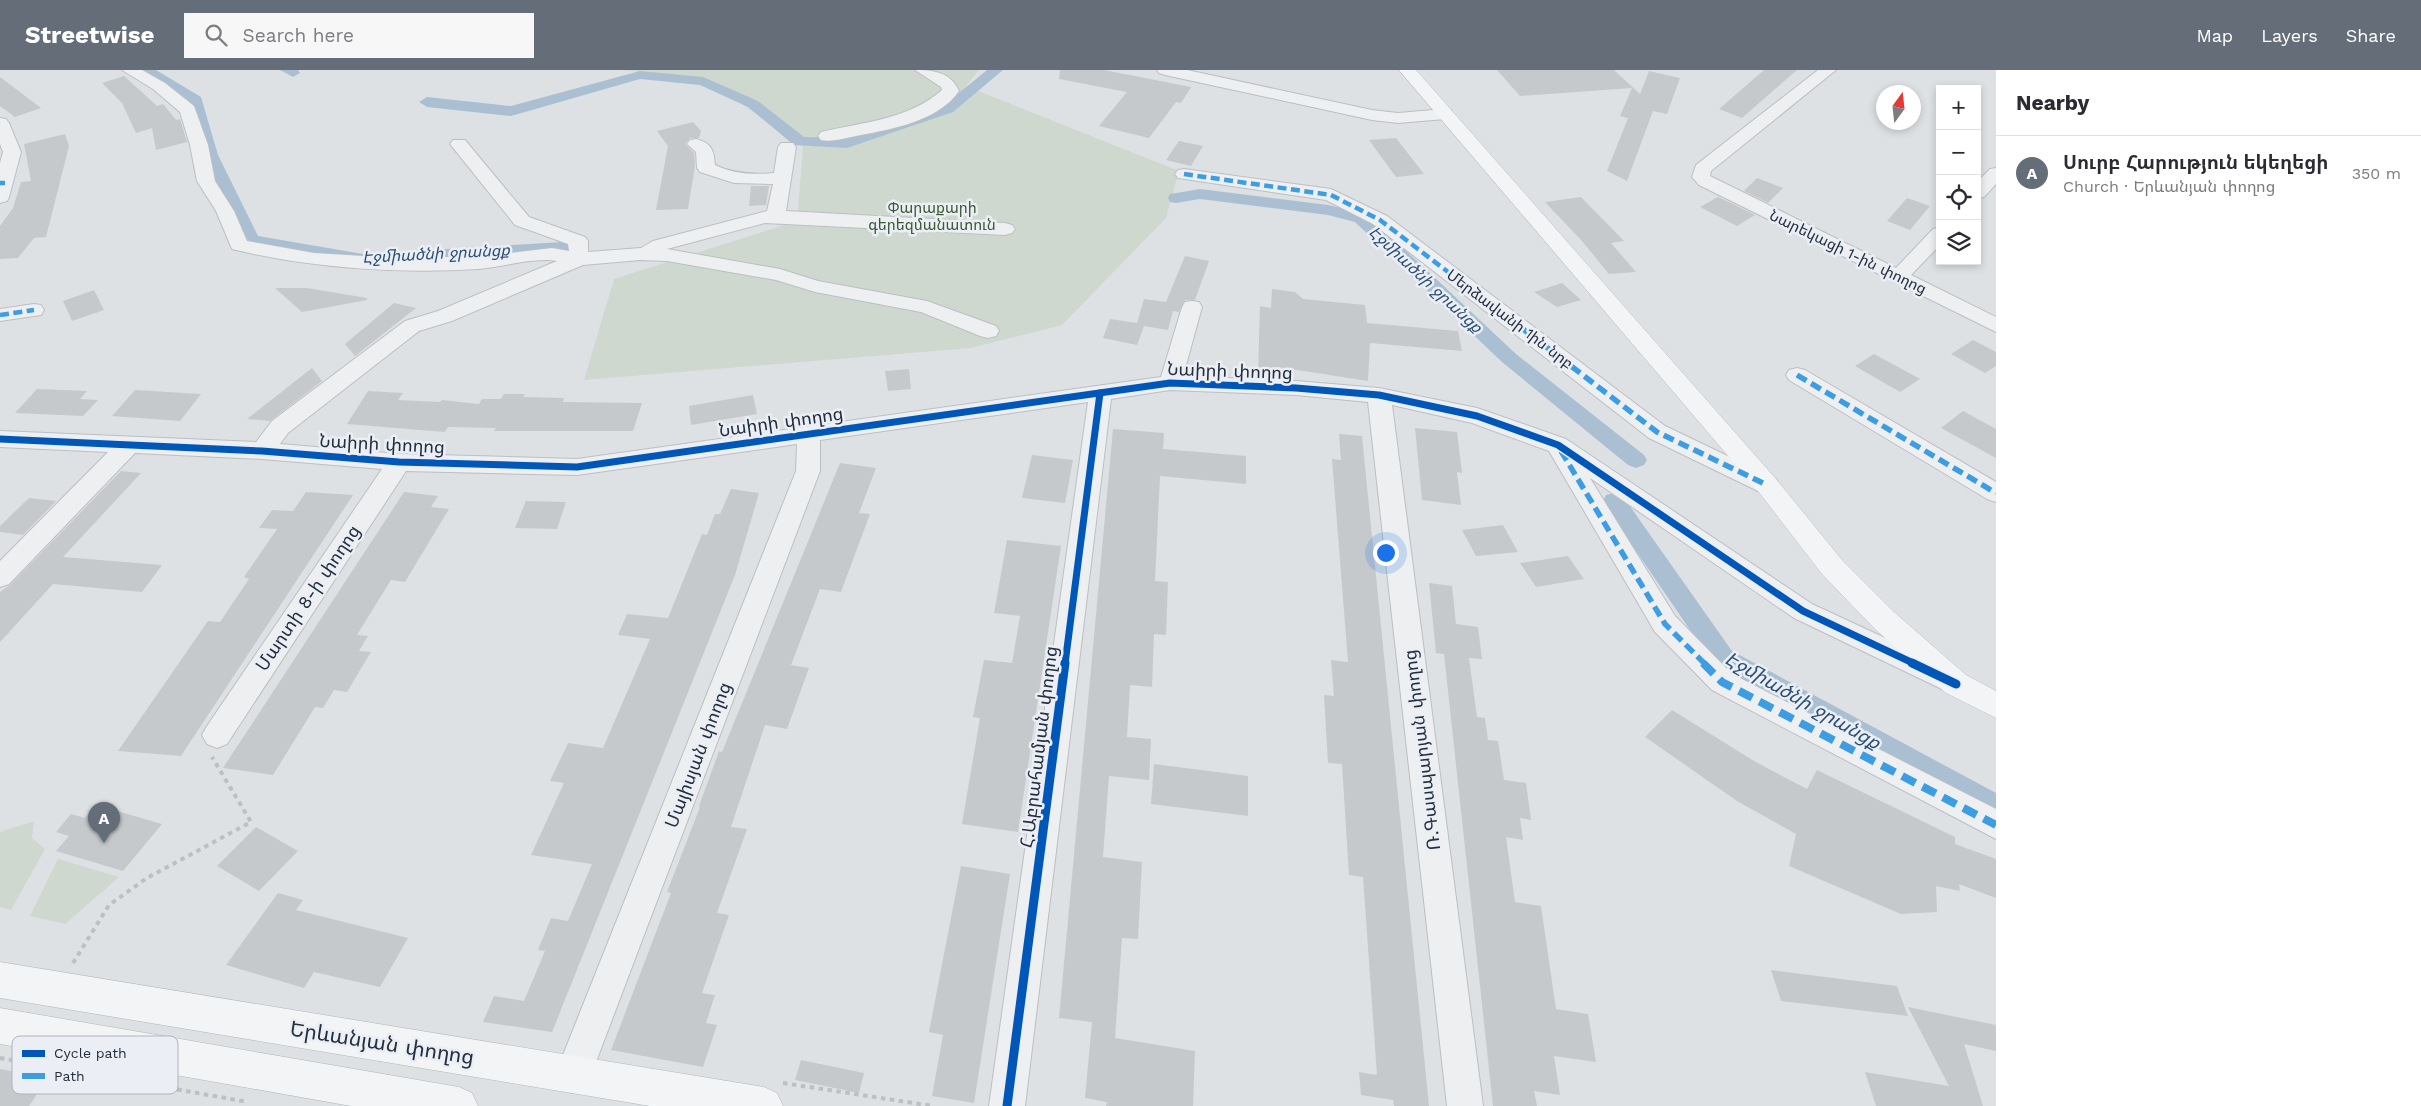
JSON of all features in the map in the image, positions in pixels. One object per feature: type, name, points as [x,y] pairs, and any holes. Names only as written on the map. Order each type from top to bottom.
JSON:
[{"type":"main road","points":[[1407,70],[1767,485],[1832,567],[1884,620],[1956,684],[1996,705]]},
{"type":"main road","name":"Երևանյան փողոց","points":[[0,980],[764,1106]]},
{"type":"main road","points":[[0,1026],[57,1036]]},
{"type":"main road","points":[[178,1057],[458,1106]]},
{"type":"street","points":[[130,70],[159,86],[188,110],[199,145],[206,181],[225,211],[239,245],[314,260],[378,263],[478,263],[552,254],[579,259],[640,254],[667,255],[780,275],[793,280],[848,293],[926,307],[988,331]]},
{"type":"street","points":[[827,136],[874,128],[910,116],[942,101],[951,91],[948,84],[923,70]]},
{"type":"street","points":[[1165,70],[1372,115],[1398,118],[1445,114]]},
{"type":"street","name":"Նարեկացի 1-ին փողոց","points":[[1828,70],[1702,169],[1701,177],[1705,181],[1996,325]]},
{"type":"street","points":[[0,123],[12,152],[2,188]]},
{"type":"street","points":[[459,144],[495,191],[522,222],[578,240],[579,259]]},
{"type":"street","points":[[696,144],[705,150],[706,168],[714,172],[738,180],[782,177]]},
{"type":"street","points":[[767,218],[778,209],[787,147]]},
{"type":"street","points":[[1981,189],[1996,173]]},
{"type":"street","name":"Մերձավանի 1ին նրբ","points":[[1184,174],[1331,195],[1380,220],[1657,432],[1767,485]]},
{"type":"street","points":[[640,254],[660,245],[767,218],[787,216],[1005,229]]},
{"type":"street","points":[[1898,277],[1936,237]]},
{"type":"street","points":[[262,451],[280,427],[412,326],[445,316],[579,259]]},
{"type":"street","points":[[1170,383],[1192,307]]},
{"type":"street","points":[[0,315],[34,310]]},
{"type":"street","points":[[1797,375],[1996,492]]},
{"type":"street","name":"Նաիրի փողոց","points":[[0,439],[262,451],[399,462],[577,467],[1170,383],[1296,388],[1380,395],[1477,416],[1558,445],[1803,611],[1956,684]]},
{"type":"street","name":"Հ.Աբրահամյան փողոց","points":[[1007,1106],[1100,393]]},
{"type":"street","name":"Ռ.Գասպարյան փողոց","points":[[1380,395],[1465,1106]]},
{"type":"street","name":"Մայիսյան փողոց","points":[[573,1075],[808,471],[810,433]]},
{"type":"street","points":[[0,577],[129,445]]},
{"type":"street","points":[[1558,445],[1665,624],[1722,682],[1996,825]]},
{"type":"street","name":"Մարտի 8-ի փողոց","points":[[217,735],[399,462]]},
{"type":"path","points":[[72,963],[109,905],[147,878],[251,822],[208,752],[217,735]]},
{"type":"path","points":[[178,1090],[253,1103]]},
{"type":"green space","name":"Փարաքարի գերեզմանատուն","points":[[623,70],[979,70],[966,86],[1179,171],[1166,218],[1062,325],[971,348],[584,380],[614,279],[797,221],[803,147],[705,78]]},
{"type":"green space","points":[[34,821],[32,838],[45,849],[11,910],[0,907],[0,832]]},
{"type":"green space","points":[[58,859],[119,877],[65,924],[30,916]]},
{"type":"building","points":[[1060,70],[1104,70],[1191,87],[1181,103],[1176,102],[1149,138],[1099,126],[1127,92],[1059,79]]},
{"type":"building","points":[[1497,70],[1614,70],[1640,94],[1649,71],[1680,78],[1667,114],[1653,111],[1627,181],[1607,171],[1628,118],[1620,116],[1632,88],[1520,96]]},
{"type":"building","points":[[1764,70],[1797,70],[1742,118],[1719,109]]},
{"type":"building","points":[[124,76],[157,106],[163,104],[176,120],[180,119],[187,142],[156,150],[152,128],[136,133],[122,103],[102,83]]},
{"type":"building","points":[[0,77],[41,108],[15,117],[0,106]]},
{"type":"building","points":[[693,122],[701,131],[699,138],[690,138],[685,144],[694,153],[695,166],[688,209],[656,210],[668,146],[657,131]]},
{"type":"building","points":[[65,134],[69,146],[46,237],[34,238],[18,258],[0,259],[0,226],[13,208],[21,182],[31,181],[24,144]]},
{"type":"building","points":[[1396,138],[1424,174],[1396,177],[1369,140]]},
{"type":"building","points":[[1179,141],[1203,146],[1191,166],[1166,160]]},
{"type":"building","points":[[1757,178],[1783,188],[1768,203],[1744,191]]},
{"type":"building","points":[[751,186],[769,186],[766,205],[749,206]]},
{"type":"building","points":[[1581,197],[1624,241],[1611,243],[1636,272],[1609,274],[1582,241],[1545,202]]},
{"type":"building","points":[[1718,197],[1755,215],[1737,226],[1700,207]]},
{"type":"building","points":[[1907,198],[1930,206],[1910,230],[1887,221]]},
{"type":"building","points":[[1185,256],[1209,261],[1195,300],[1185,300],[1179,312],[1173,311],[1168,330],[1144,326],[1137,345],[1103,338],[1110,319],[1137,323],[1144,299],[1166,302]]},
{"type":"building","points":[[1562,283],[1581,300],[1557,307],[1534,292]]},
{"type":"building","points":[[275,288],[307,288],[367,298],[367,300],[302,312]]},
{"type":"building","points":[[1272,289],[1295,292],[1303,299],[1365,305],[1367,323],[1458,331],[1462,351],[1370,343],[1368,381],[1278,367],[1258,372],[1260,306],[1271,308]]},
{"type":"building","points":[[94,290],[104,310],[72,321],[63,301]]},
{"type":"building","points":[[394,303],[416,308],[355,356],[345,344]]},
{"type":"building","points":[[1973,340],[1996,352],[1996,366],[1985,373],[1951,354]]},
{"type":"building","points":[[1874,354],[1920,379],[1900,392],[1855,366]]},
{"type":"building","points":[[312,368],[322,381],[270,421],[247,419]]},
{"type":"building","points":[[909,369],[911,389],[888,391],[885,371]]},
{"type":"building","points":[[37,389],[87,391],[80,399],[98,400],[83,416],[15,413]]},
{"type":"building","points":[[135,390],[201,394],[180,421],[112,416]]},
{"type":"building","points":[[368,391],[403,393],[398,400],[440,402],[442,400],[479,404],[482,399],[501,399],[504,394],[525,394],[523,397],[564,398],[563,402],[642,403],[633,431],[494,431],[496,428],[448,427],[445,432],[347,424]]},
{"type":"building","points":[[753,395],[757,414],[691,425],[689,406]]},
{"type":"building","points":[[1963,411],[1996,429],[1996,458],[1941,428]]},
{"type":"building","points":[[1415,428],[1457,432],[1462,473],[1457,472],[1461,505],[1422,500]]},
{"type":"building","points":[[1113,429],[1164,433],[1163,449],[1246,456],[1246,484],[1160,476],[1155,581],[1168,582],[1166,635],[1154,634],[1152,687],[1130,685],[1127,737],[1151,739],[1149,780],[1109,776],[1103,857],[1142,862],[1138,939],[1122,938],[1115,1038],[1195,1051],[1193,1106],[1106,1106],[1107,1102],[1085,1098],[1092,1022],[1059,1018]]},
{"type":"building","points":[[1339,434],[1362,436],[1429,1106],[1394,1106],[1393,1100],[1361,1095],[1359,1072],[1377,1075],[1363,877],[1349,875],[1342,764],[1328,763],[1324,695],[1334,696],[1331,660],[1348,662],[1332,459],[1341,460]]},
{"type":"building","points":[[1032,455],[1073,460],[1065,503],[1022,498]]},
{"type":"building","points":[[840,463],[876,468],[859,513],[870,514],[841,592],[820,589],[791,665],[809,668],[787,729],[765,725],[731,827],[747,829],[717,913],[729,915],[702,993],[715,995],[706,1023],[717,1025],[703,1067],[611,1050],[671,893],[667,892],[700,807],[719,751],[722,752]]},
{"type":"building","points":[[121,471],[141,473],[63,557],[162,565],[142,592],[53,584],[0,642],[0,592],[10,585]]},
{"type":"building","points":[[731,489],[759,493],[735,575],[552,1032],[483,1022],[494,996],[524,1001],[545,951],[538,950],[551,918],[568,921],[592,864],[531,855],[564,783],[550,781],[568,743],[603,748],[650,639],[618,635],[627,614],[668,618],[702,534],[707,535],[715,514],[720,514]]},
{"type":"building","points":[[306,492],[353,495],[181,756],[118,751],[208,621],[220,622],[249,579],[244,577],[277,529],[259,528],[272,510],[293,511]]},
{"type":"building","points":[[404,492],[438,496],[431,507],[449,509],[405,582],[391,580],[357,635],[368,636],[359,651],[371,652],[347,692],[334,690],[323,708],[315,707],[273,775],[223,768]]},
{"type":"building","points":[[29,498],[56,501],[23,535],[0,532],[0,526]]},
{"type":"building","points":[[526,501],[566,502],[557,529],[515,528]]},
{"type":"building","points":[[1503,525],[1518,552],[1476,556],[1462,530]]},
{"type":"building","points":[[1007,540],[1061,546],[1018,832],[962,824],[980,718],[973,717],[984,660],[1012,663],[1020,616],[994,613]]},
{"type":"building","points":[[1568,556],[1584,579],[1536,587],[1520,563]]},
{"type":"building","points":[[1429,583],[1452,586],[1456,624],[1478,627],[1482,659],[1469,658],[1477,717],[1485,718],[1488,740],[1498,741],[1504,780],[1526,783],[1531,820],[1520,818],[1523,840],[1506,837],[1515,902],[1541,906],[1556,1009],[1588,1014],[1596,1062],[1554,1056],[1560,1095],[1534,1091],[1537,1106],[1493,1106],[1444,654],[1436,653]]},
{"type":"building","points":[[1672,710],[1754,761],[1807,789],[1817,770],[1955,837],[1955,844],[1996,859],[1996,898],[1959,884],[1960,891],[1936,886],[1937,912],[1901,914],[1789,866],[1796,834],[1737,801],[1645,737]]},
{"type":"building","points":[[1154,764],[1248,776],[1248,816],[1151,804]]},
{"type":"building","points":[[96,805],[162,824],[123,871],[56,851],[69,836],[56,832],[71,814],[85,818]]},
{"type":"building","points":[[256,827],[298,851],[259,891],[217,866]]},
{"type":"building","points":[[961,866],[1010,874],[974,1103],[932,1096],[943,1035],[929,1032]]},
{"type":"building","points":[[278,893],[303,900],[296,910],[408,938],[380,987],[314,972],[304,988],[226,965]]},
{"type":"building","points":[[1771,970],[1897,986],[1908,1016],[1781,1001]]},
{"type":"building","points":[[1908,1007],[1996,1025],[1996,1051],[1964,1044],[1983,1106],[1876,1106],[1865,1072],[1949,1086]]},
{"type":"building","points":[[801,1060],[864,1073],[859,1093],[795,1080]]},
{"type":"building","points":[[0,1069],[12,1071],[12,1094],[37,1094],[29,1106],[0,1106]]},
{"type":"waterway","name":"Էջմիածնի ջրանցք","points":[[146,70],[196,100],[210,155],[251,240],[363,259],[563,247]]},
{"type":"waterway","points":[[287,70],[293,73]]},
{"type":"waterway","points":[[427,102],[511,111],[640,75],[703,81],[753,104],[800,142],[847,143],[948,109],[996,70]]},
{"type":"waterway","name":"Էջմիածնի ջրանցք","points":[[1176,198],[1200,194],[1328,210],[1361,218],[1509,358],[1636,460]]},
{"type":"waterway","name":"Էջմիածնի ջրանցք","points":[[1614,501],[1723,658],[1996,807]]},
{"type":"marked path","points":[[1184,174],[1331,195],[1380,220],[1657,432],[1767,485]]},
{"type":"marked path","points":[[0,183],[5,183]]},
{"type":"marked path","points":[[0,315],[34,310]]},
{"type":"marked path","points":[[1797,375],[1996,493]]},
{"type":"marked path","points":[[1561,451],[1665,624],[1722,682],[1996,825]]},
{"type":"cycle path","points":[[0,439],[262,451],[399,462],[577,467],[1170,383],[1296,388],[1379,395],[1477,416],[1558,445],[1803,611],[1956,684]]},
{"type":"cycle path","points":[[1007,1106],[1100,393]]},
{"type":"place","name":"Սուրբ Հարություն եկեղեցի","points":[[104,843]]}]
